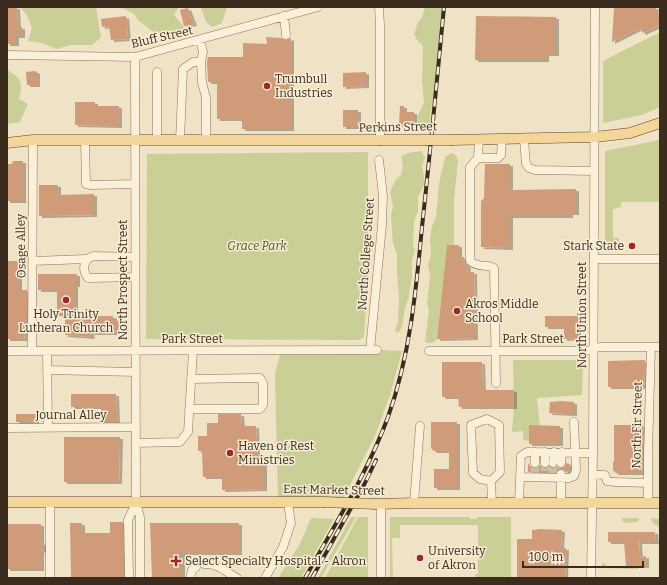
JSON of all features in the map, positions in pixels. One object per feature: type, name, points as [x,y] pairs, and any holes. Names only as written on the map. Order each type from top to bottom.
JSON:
[{"type":"main road","name":"Perkins Street","points":[[7,143],[33,140],[380,141],[594,137],[630,133],[660,123]]},
{"type":"main road","name":"East Market Street","points":[[7,502],[323,502],[378,504],[660,503]]},
{"type":"street","name":"Bluff Street","points":[[7,55],[136,57],[318,7]]},
{"type":"street","points":[[379,7],[380,141]]},
{"type":"street","name":"North Union Street","points":[[591,578],[594,349],[595,7]]},
{"type":"street","points":[[284,16],[286,35]]},
{"type":"street","points":[[200,40],[203,52],[201,62],[202,83],[206,97],[206,140]]},
{"type":"street","name":"North Prospect Street","points":[[136,57],[136,503]]},
{"type":"street","points":[[180,140],[183,69],[193,62],[201,62]]},
{"type":"street","points":[[157,72],[157,140]]},
{"type":"street","points":[[524,138],[526,164],[529,168],[536,170],[594,171]]},
{"type":"street","points":[[479,139],[478,158],[470,167],[470,261],[476,265],[492,266],[494,268],[496,383]]},
{"type":"street","points":[[478,158],[498,158],[501,155],[502,139]]},
{"type":"street","name":"Osage Alley","points":[[32,351],[33,140]]},
{"type":"street","points":[[85,140],[86,184],[135,184]]},
{"type":"street","name":"North College Street","points":[[374,350],[383,196],[379,160]]},
{"type":"street","points":[[33,261],[86,259],[94,256],[135,257]]},
{"type":"street","points":[[86,259],[84,271],[88,278],[135,277]]},
{"type":"street","points":[[594,259],[660,259]]},
{"type":"street","name":"Park Street","points":[[429,351],[586,351],[600,347],[660,347]]},
{"type":"street","name":"North Fir Street","points":[[648,503],[651,347]]},
{"type":"street","name":"Park Street","points":[[7,351],[374,350]]},
{"type":"street","points":[[47,351],[48,428]]},
{"type":"street","points":[[136,443],[180,442],[188,432],[193,351]]},
{"type":"street","points":[[47,370],[136,372]]},
{"type":"street","points":[[189,409],[260,410],[263,405],[263,383],[260,378],[191,378]]},
{"type":"street","points":[[491,481],[480,479],[473,473],[471,425],[487,419],[499,425],[500,472],[491,481],[492,503]]},
{"type":"street","points":[[520,477],[553,475],[569,478],[574,476],[576,470],[574,422]]},
{"type":"street","points":[[414,503],[420,426]]},
{"type":"street","name":"Journal Alley","points":[[7,428],[136,427]]},
{"type":"street","points":[[520,503],[521,456],[527,452],[593,452]]},
{"type":"street","points":[[535,452],[535,463]]},
{"type":"street","points":[[544,452],[545,463]]},
{"type":"street","points":[[557,463],[558,452]]},
{"type":"street","points":[[593,474],[605,475],[607,481],[648,483]]},
{"type":"street","points":[[553,475],[561,503]]},
{"type":"street","points":[[50,502],[50,578]]},
{"type":"street","points":[[264,578],[283,547],[291,523],[288,502]]},
{"type":"street","points":[[130,578],[128,520],[136,503]]},
{"type":"street","points":[[136,503],[140,517],[140,578]]},
{"type":"street","points":[[378,504],[381,578]]},
{"type":"street","points":[[190,578],[192,570],[200,565],[213,564],[237,578]]},
{"type":"green space","points":[[20,7],[96,7],[101,37],[92,45],[70,45],[57,49],[42,43],[28,41],[32,28],[27,15]]},
{"type":"green space","points":[[117,7],[179,7],[174,15],[185,28],[185,32],[181,38],[158,35],[139,21],[134,14]]},
{"type":"green space","points":[[201,7],[227,7],[222,23],[212,27],[206,22]]},
{"type":"green space","points":[[425,7],[442,7],[441,45],[430,124],[425,128],[418,126],[417,117],[424,103],[422,81],[423,46],[414,34],[418,22],[422,18]]},
{"type":"green space","points":[[660,32],[660,107],[642,115],[603,123],[603,61]]},
{"type":"green space","points":[[7,70],[16,76],[20,82],[21,89],[19,99],[28,104],[20,122],[7,124]]},
{"type":"green space","points":[[660,139],[660,202],[621,202],[621,207],[613,209],[613,238],[619,238],[619,245],[605,245],[605,151]]},
{"type":"green space","points":[[421,151],[425,158],[422,166],[425,183],[418,197],[418,211],[414,222],[413,245],[415,250],[412,261],[412,276],[409,297],[405,308],[402,327],[398,333],[395,331],[398,321],[399,299],[397,254],[393,244],[391,216],[393,206],[390,192],[395,181],[401,175],[403,166],[401,157],[408,153]]},
{"type":"green space","name":"Grace Park","points":[[368,152],[368,277],[364,337],[359,340],[146,339],[147,154]]},
{"type":"green space","points":[[451,153],[456,156],[458,161],[454,200],[454,245],[447,245],[437,339],[429,343],[425,342],[429,310],[427,304],[430,275],[428,266],[431,254],[430,240],[432,226],[436,216],[439,184],[445,157]]},
{"type":"green space","points":[[281,351],[402,351],[390,395],[375,436],[341,503],[278,503],[275,374]]},
{"type":"green space","points":[[513,360],[583,360],[582,395],[537,398],[540,426],[529,441],[523,440],[523,431],[512,432],[514,407]]},
{"type":"green space","points":[[351,517],[356,517],[321,578],[318,578]]},
{"type":"green space","points":[[358,517],[368,517],[368,578],[325,578]]},
{"type":"green space","points":[[390,517],[470,517],[470,519],[477,519],[477,517],[511,517],[511,578],[475,578],[475,574],[478,574],[478,525],[400,525],[400,538],[392,538],[393,578],[390,578]]},
{"type":"green space","points":[[311,518],[334,519],[301,578],[278,578],[300,544]]},
{"type":"green space","points":[[622,518],[639,518],[639,520],[637,522],[624,523]]},
{"type":"green space","points":[[651,518],[660,519],[660,528],[652,522]]},
{"type":"green space","points":[[602,562],[607,566],[638,566],[638,569],[602,568]]},
{"type":"building","points":[[7,7],[17,7],[18,27],[22,27],[22,36],[16,36],[16,44],[7,44]]},
{"type":"building","points":[[614,7],[655,7],[660,16],[660,25],[643,33],[640,28],[612,42]]},
{"type":"building","points":[[188,8],[194,24],[184,26],[180,10]]},
{"type":"building","points":[[126,16],[128,39],[111,40],[109,26],[102,27],[101,19]]},
{"type":"building","points":[[476,16],[556,17],[556,54],[546,54],[546,60],[475,60]]},
{"type":"building","name":"Trumbull Industries","points":[[266,37],[281,38],[286,40],[291,38],[291,129],[242,129],[242,119],[217,119],[217,82],[208,82],[208,57],[243,57],[243,43],[267,44]]},
{"type":"building","points":[[26,72],[37,72],[37,85],[27,85]]},
{"type":"building","points":[[366,72],[366,86],[343,87],[343,73]]},
{"type":"building","points":[[75,102],[95,102],[95,106],[119,106],[119,126],[75,125]]},
{"type":"building","points":[[400,106],[404,106],[404,112],[414,112],[414,123],[399,125]]},
{"type":"building","points":[[343,110],[358,110],[358,127],[343,127]]},
{"type":"building","points":[[13,161],[23,161],[23,201],[7,201],[7,164],[12,164]]},
{"type":"building","points":[[485,164],[510,164],[510,190],[576,189],[576,213],[570,213],[570,216],[510,216],[510,248],[481,247],[481,201],[484,198]]},
{"type":"building","points":[[39,185],[58,185],[58,195],[94,194],[94,215],[39,216]]},
{"type":"building","name":"Akros Middle School","points":[[447,245],[459,245],[459,257],[464,257],[465,263],[468,266],[467,272],[474,272],[475,338],[437,339]]},
{"type":"building","points":[[7,261],[19,261],[19,290],[27,290],[27,326],[25,326],[24,339],[7,339]]},
{"type":"building","name":"Holy Trinity Lutheran Church","points":[[38,274],[77,274],[77,285],[75,285],[75,312],[91,312],[91,316],[113,316],[113,319],[117,319],[117,331],[115,331],[115,333],[91,333],[92,337],[65,335],[65,316],[59,316],[59,311],[57,311],[57,290],[38,290]]},
{"type":"building","points":[[545,316],[578,316],[578,338],[564,339],[564,327],[545,327]]},
{"type":"building","points":[[645,360],[644,387],[608,387],[608,361]]},
{"type":"building","points":[[442,362],[482,362],[483,390],[514,390],[514,407],[459,407],[458,397],[442,397]]},
{"type":"building","points":[[71,394],[116,394],[117,422],[101,422],[101,407],[71,407]]},
{"type":"building","points":[[550,402],[574,402],[574,414],[549,413]]},
{"type":"building","points":[[16,414],[36,414],[36,422],[16,422]]},
{"type":"building","name":"Haven of Rest Ministries","points":[[218,414],[241,414],[242,426],[256,426],[257,455],[264,455],[264,489],[222,490],[222,477],[203,477],[202,451],[198,451],[198,436],[207,436],[207,423],[218,423]]},
{"type":"building","points":[[431,422],[457,422],[457,488],[434,488],[434,469],[449,469],[449,451],[434,451],[431,448]]},
{"type":"building","points":[[529,425],[560,426],[560,444],[529,444]]},
{"type":"building","points":[[614,425],[643,425],[642,473],[616,473],[613,470]]},
{"type":"building","points":[[64,437],[120,437],[119,482],[64,482]]},
{"type":"building","points":[[528,463],[532,468],[538,468],[540,465],[545,468],[561,468],[565,466],[566,463],[570,464],[570,469],[568,472],[558,469],[556,472],[528,472]]},
{"type":"building","points":[[110,522],[123,522],[123,578],[71,578],[70,523],[82,523],[82,533],[110,533]]},
{"type":"building","points":[[150,523],[239,523],[239,553],[182,553],[182,578],[152,578]]},
{"type":"building","points":[[7,524],[41,524],[41,542],[44,545],[44,549],[41,551],[41,569],[7,569]]},
{"type":"building","points":[[532,530],[562,530],[561,548],[566,548],[565,578],[517,578],[517,539],[532,539]]},
{"type":"building","points":[[608,532],[655,532],[656,542],[639,542],[640,557],[646,556],[646,566],[626,566],[624,542],[608,542]]},
{"type":"tunnel","points":[[535,463],[535,473]]},
{"type":"tunnel","points":[[545,463],[545,473]]},
{"type":"tunnel","points":[[553,463],[553,473]]},
{"type":"railway","points":[[305,578],[350,499],[380,438],[396,394],[402,371],[411,323],[417,275],[444,7]]},
{"type":"railway","points":[[312,578],[365,483],[376,460]]},
{"type":"place","name":"Trumbull Industries","points":[[267,86]]},
{"type":"place","name":"Stark State","points":[[632,246]]},
{"type":"place","name":"Holy Trinity Lutheran Church","points":[[66,300]]},
{"type":"place","name":"Akros Middle School","points":[[457,311]]},
{"type":"place","name":"Haven of Rest Ministries","points":[[230,453]]},
{"type":"place","name":"University of Akron","points":[[420,558]]},
{"type":"place","name":"Select Specialty Hospital - Akron","points":[[176,561]]}]
